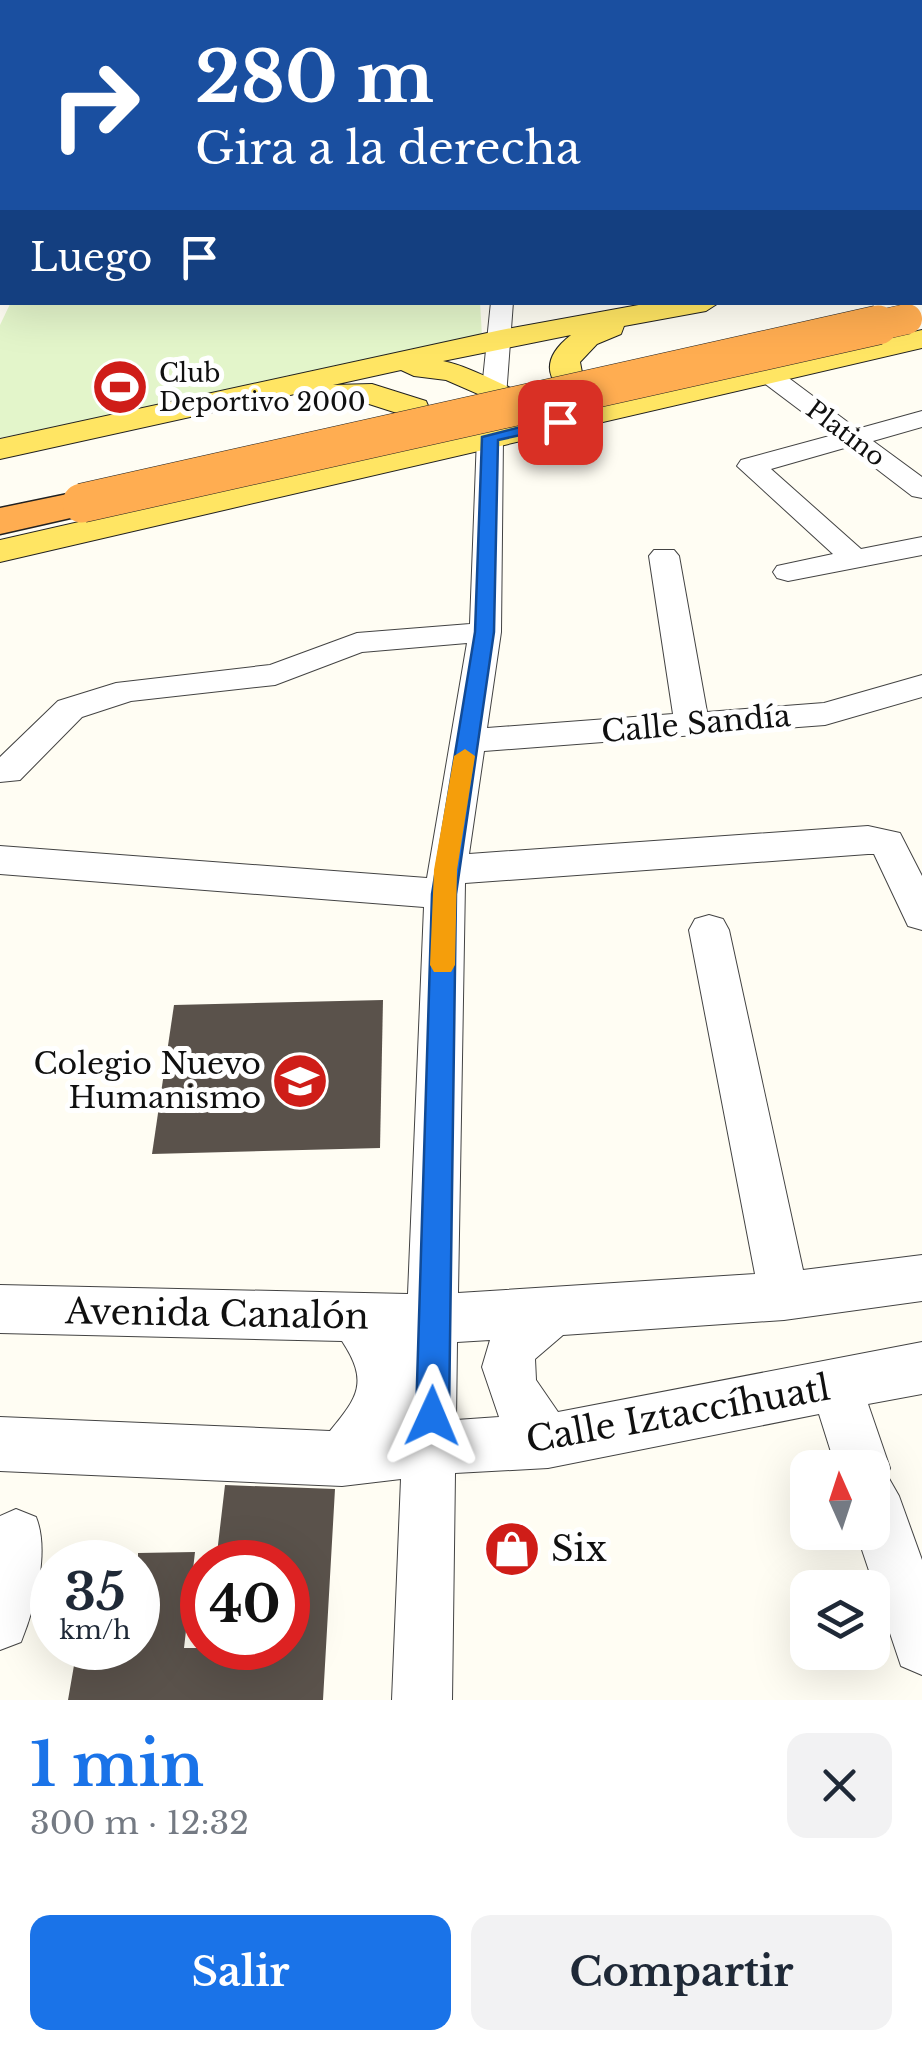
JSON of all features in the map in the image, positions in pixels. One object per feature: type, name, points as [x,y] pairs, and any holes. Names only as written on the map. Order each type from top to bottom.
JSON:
[{"type":"highway","points":[[0,521],[69,494],[912,310]]},
{"type":"highway","points":[[0,496],[69,494]]},
{"type":"main road","points":[[0,449],[501,339],[691,305]]},
{"type":"main road","points":[[684,394],[610,401],[572,382],[562,366],[563,356],[584,338],[691,305]]},
{"type":"main road","points":[[0,551],[769,375],[912,310]]},
{"type":"main road","points":[[371,368],[449,369],[541,412],[595,414]]},
{"type":"main road","points":[[151,416],[348,392],[394,398],[415,408],[419,422],[416,432],[337,471]]},
{"type":"street","points":[[422,1700],[445,882],[485,632],[490,437],[502,305]]},
{"type":"street","name":"Platino","points":[[769,375],[922,490]]},
{"type":"street","points":[[855,559],[750,466],[922,419]]},
{"type":"street","points":[[788,572],[922,546]]},
{"type":"street","points":[[664,556],[692,726]]},
{"type":"street","points":[[0,770],[7,770],[70,709],[128,690],[274,675],[357,644],[485,632]]},
{"type":"street","name":"Calle Sandía","points":[[467,741],[825,714],[922,686]]},
{"type":"street","points":[[0,860],[445,882],[868,840],[887,843],[922,915]]},
{"type":"street","points":[[710,930],[784,1296]]},
{"type":"street","points":[[435,1319],[784,1296],[922,1278]]},
{"type":"street","name":"Avenida Canalón","points":[[0,1310],[435,1319]]},
{"type":"street","points":[[548,1441],[519,1407],[508,1376],[515,1343],[556,1310]]},
{"type":"street","points":[[342,1459],[383,1408],[383,1357],[356,1318]]},
{"type":"street","name":"Calle Iztaccíhuatl","points":[[432,1448],[548,1441],[922,1368]]},
{"type":"street","points":[[836,1386],[857,1450]]},
{"type":"street","points":[[0,1444],[342,1459],[432,1448]]},
{"type":"street","points":[[0,1621],[16,1537]]},
{"type":"street","points":[[890,1550],[922,1645]]},
{"type":"green space","name":"Club Deportivo 2000","points":[[10,305],[480,305],[482,336],[0,438],[0,325]]},
{"type":"building","points":[[383,1000],[380,1148],[152,1154],[174,1005]]},
{"type":"building","points":[[225,1485],[335,1489],[323,1700],[68,1700],[73,1670],[160,1670],[160,1553],[180,1552],[180,1670],[310,1670],[310,1540],[219,1540]]},
{"type":"slow traffic","points":[[442,965],[446,870],[465,756]]},
{"type":"place","name":"Club Deportivo 2000","points":[[120,387]]},
{"type":"place","name":"Colegio Nuevo Humanismo","points":[[300,1081]]},
{"type":"place","name":"Six","points":[[512,1549]]},
{"type":"route","points":[[432,1416],[444,894],[485,632],[490,437],[560,422]]}]
